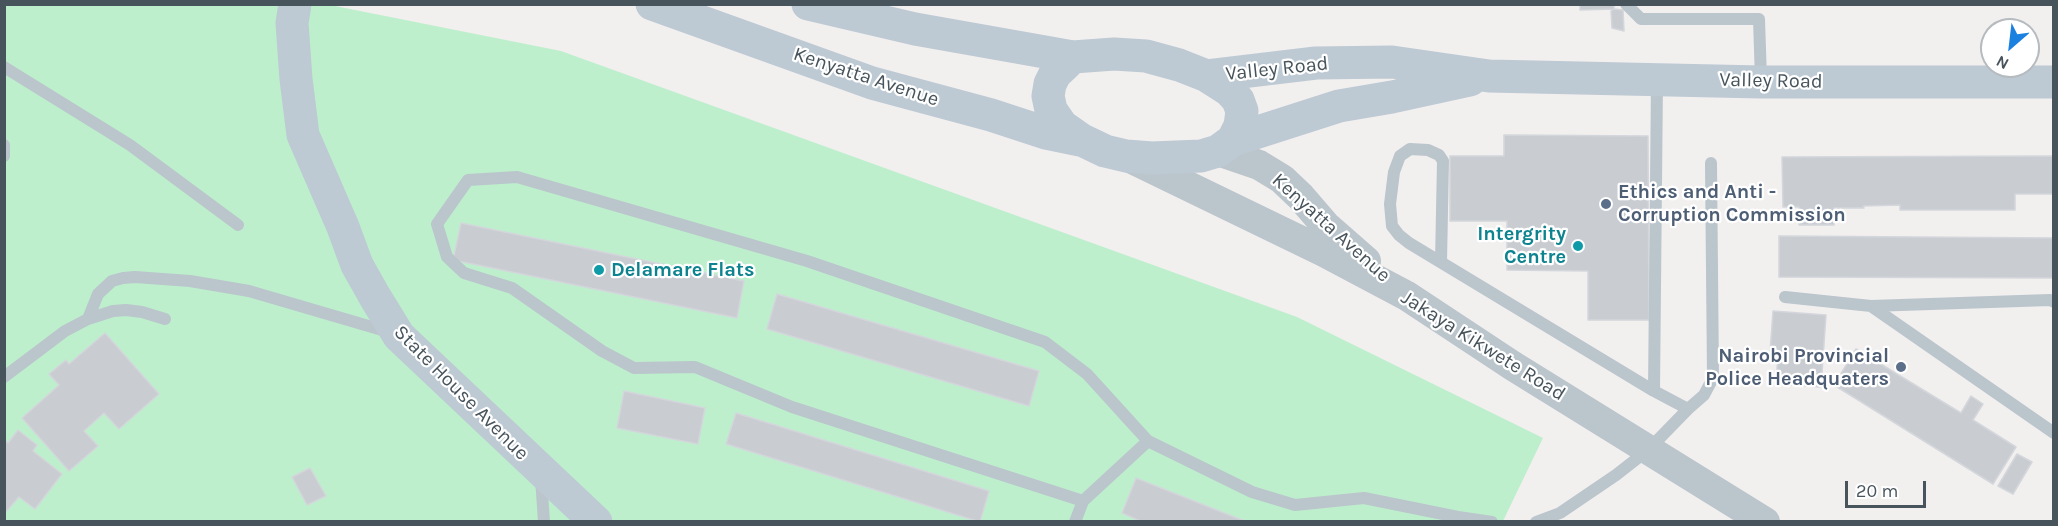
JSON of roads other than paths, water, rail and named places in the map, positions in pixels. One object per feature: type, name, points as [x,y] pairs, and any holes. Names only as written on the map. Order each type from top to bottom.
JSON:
[{"type":"main road","name":"State House Avenue","points":[[295,4],[292,34],[303,135],[357,265],[375,297],[399,336],[596,522]]},
{"type":"main road","name":"Kenyatta Avenue","points":[[652,4],[698,12],[872,83],[991,115],[1046,133],[1082,140]]},
{"type":"main road","points":[[810,5],[915,29],[1073,57],[1114,54],[1146,56],[1179,65],[1208,76],[1238,99],[1242,111],[1240,126],[1225,146]]},
{"type":"main road","points":[[1073,57],[1055,74],[1048,96],[1051,110],[1062,126],[1082,140]]},
{"type":"main road","name":"Valley Road","points":[[1208,76],[1316,63],[1392,62],[1489,76],[1761,82],[2054,82]]},
{"type":"main road","name":"Valley Road","points":[[1082,140],[1105,151],[1126,156],[1174,158],[1201,156],[1339,106],[1489,76]]},
{"type":"street","name":"Kenyatta Avenue","points":[[1225,146],[1282,179],[1301,196],[1326,226],[1407,296]]},
{"type":"street","name":"Jakaya Kikwete Road","points":[[1126,156],[1324,252],[1407,296],[1513,366],[1765,522]]},
{"type":"lane","points":[[1626,4],[1641,19],[1759,19],[1761,82]]},
{"type":"lane","points":[[4,66],[130,145],[238,225]]},
{"type":"lane","points":[[1654,391],[1657,80]]},
{"type":"lane","points":[[4,145],[4,156]]},
{"type":"lane","points":[[1441,262],[1443,161],[1439,155],[1428,150],[1410,148],[1400,156],[1394,172],[1390,204],[1392,226],[1409,243],[1654,391],[1688,409]]},
{"type":"lane","points":[[1536,522],[1560,513],[1648,450],[1704,395],[1713,378],[1711,163]]},
{"type":"lane","points":[[1083,501],[792,407],[694,367],[634,368],[602,351],[512,288],[464,273],[447,257],[437,224],[468,180],[517,177],[807,261],[1045,342],[1087,374],[1148,441],[1252,492],[1295,505],[1364,498],[1458,518],[1492,522]]},
{"type":"lane","points":[[88,319],[98,294],[103,288],[112,281],[135,277],[190,281],[249,291],[362,323],[399,336]]},
{"type":"lane","points":[[1785,297],[1871,306],[2050,300],[2054,302]]},
{"type":"lane","points":[[1871,306],[2054,433]]},
{"type":"lane","points":[[4,377],[65,332],[88,319],[113,311],[126,310],[165,319]]},
{"type":"lane","points":[[1075,522],[1083,501],[1148,441]]},
{"type":"lane","points":[[541,471],[544,522]]},
{"type":"place","name":"Ethics and Anti - Corruption Commission","points":[[1606,204]]},
{"type":"place","name":"Intergrity Centre","points":[[1578,246]]},
{"type":"place","name":"Delamare Flats","points":[[599,270]]},
{"type":"place","name":"Nairobi Provincial Police Headquaters","points":[[1901,367]]}]
